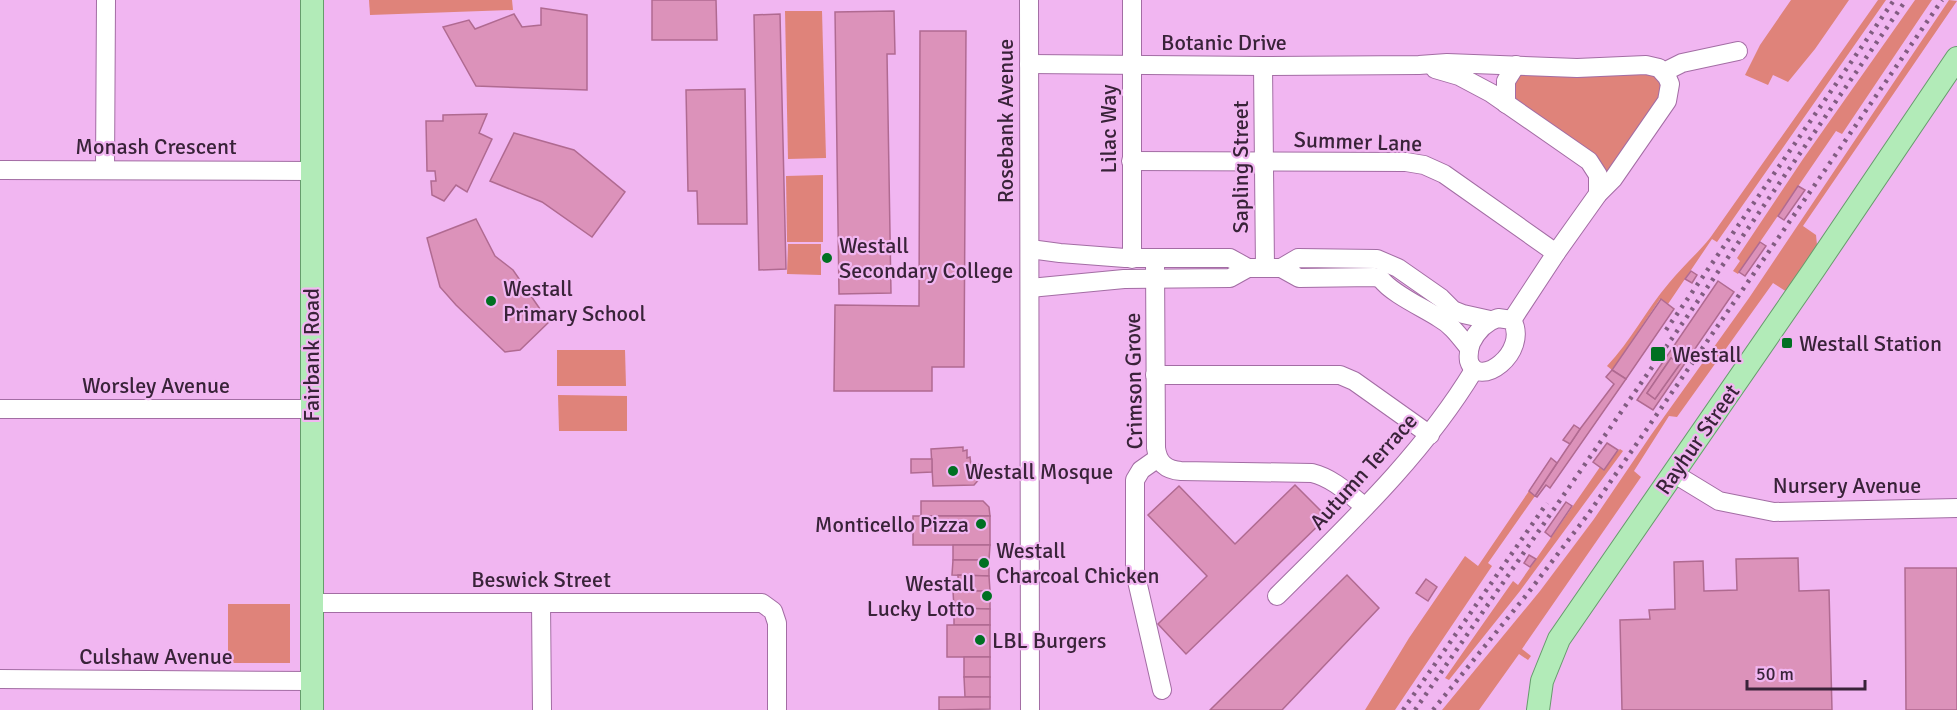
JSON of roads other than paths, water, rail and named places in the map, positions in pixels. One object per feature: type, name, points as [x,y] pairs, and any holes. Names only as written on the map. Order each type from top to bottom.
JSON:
[{"type":"main road","name":"Fairbank Road","points":[[312,0],[312,710]]},
{"type":"main road","name":"Rayhur Street","points":[[1538,710],[1542,681],[1558,639],[1957,58]]},
{"type":"street","points":[[105,170],[106,0]]},
{"type":"street","name":"Rosebank Avenue","points":[[1029,0],[1030,710]]},
{"type":"street","name":"Lilac Way","points":[[1132,0],[1132,259]]},
{"type":"street","points":[[1512,320],[1556,253],[1598,194],[1613,179],[1667,101],[1670,84],[1664,72],[1682,63],[1738,51]]},
{"type":"street","name":"Botanic Drive","points":[[1029,64],[1263,66],[1447,63],[1577,68],[1653,65],[1664,72]]},
{"type":"street","name":"Botanic Drive","points":[[1419,65],[1459,76],[1506,104],[1589,161],[1598,175],[1598,194]]},
{"type":"street","points":[[1506,104],[1506,81],[1516,65]]},
{"type":"street","name":"Sapling Street","points":[[1263,66],[1264,268]]},
{"type":"street","name":"Summer Lane","points":[[1131,161],[1406,162],[1424,165],[1444,174],[1556,253]]},
{"type":"street","name":"Monash Crescent","points":[[0,171],[312,171]]},
{"type":"street","points":[[1030,249],[1132,259],[1230,258],[1299,278],[1379,278],[1429,314],[1441,319],[1469,348]]},
{"type":"street","points":[[1030,288],[1155,279],[1230,278],[1298,258],[1377,259],[1398,268],[1441,298],[1453,310],[1490,320],[1505,318],[1512,320]]},
{"type":"street","name":"Crimson Grove","points":[[1155,259],[1156,448],[1158,458],[1167,468],[1181,471],[1312,472],[1320,474],[1339,486],[1365,507]]},
{"type":"street","points":[[1490,320],[1475,334],[1469,348],[1468,358],[1474,370],[1487,372],[1508,357],[1517,332],[1512,320]]},
{"type":"street","name":"Autumn Terrace","points":[[1277,596],[1365,507],[1430,435],[1474,370]]},
{"type":"street","points":[[1155,375],[1340,375],[1354,381],[1430,435]]},
{"type":"street","name":"Worsley Avenue","points":[[0,409],[311,409]]},
{"type":"street","points":[[1158,458],[1141,470],[1135,480],[1134,562],[1162,690]]},
{"type":"street","name":"Nursery Avenue","points":[[1673,473],[1719,501],[1774,512],[1957,508]]},
{"type":"street","name":"Beswick Street","points":[[311,603],[756,602],[769,607],[776,617],[777,710]]},
{"type":"street","points":[[541,603],[542,710]]},
{"type":"street","name":"Culshaw Avenue","points":[[0,679],[311,681]]},
{"type":"railway","points":[[1666,330],[1894,0]]},
{"type":"railway","points":[[1415,710],[1906,0]]},
{"type":"railway","points":[[1433,710],[1528,593],[1589,513],[1942,0]]},
{"type":"railway","points":[[1403,710],[1547,503]]},
{"type":"place","name":"Westall Secondary College","points":[[827,258]]},
{"type":"place","name":"Westall Primary School","points":[[491,301]]},
{"type":"place","name":"Westall Station","points":[[1787,343]]},
{"type":"place","name":"Westall","points":[[1658,354]]},
{"type":"place","name":"Westall Mosque","points":[[953,471]]},
{"type":"place","name":"Monticello Pizza","points":[[981,524]]},
{"type":"place","name":"Westall Charcoal Chicken","points":[[984,563]]},
{"type":"place","name":"Westall Lucky Lotto","points":[[987,596]]},
{"type":"place","name":"LBL Burgers","points":[[980,640]]}]
